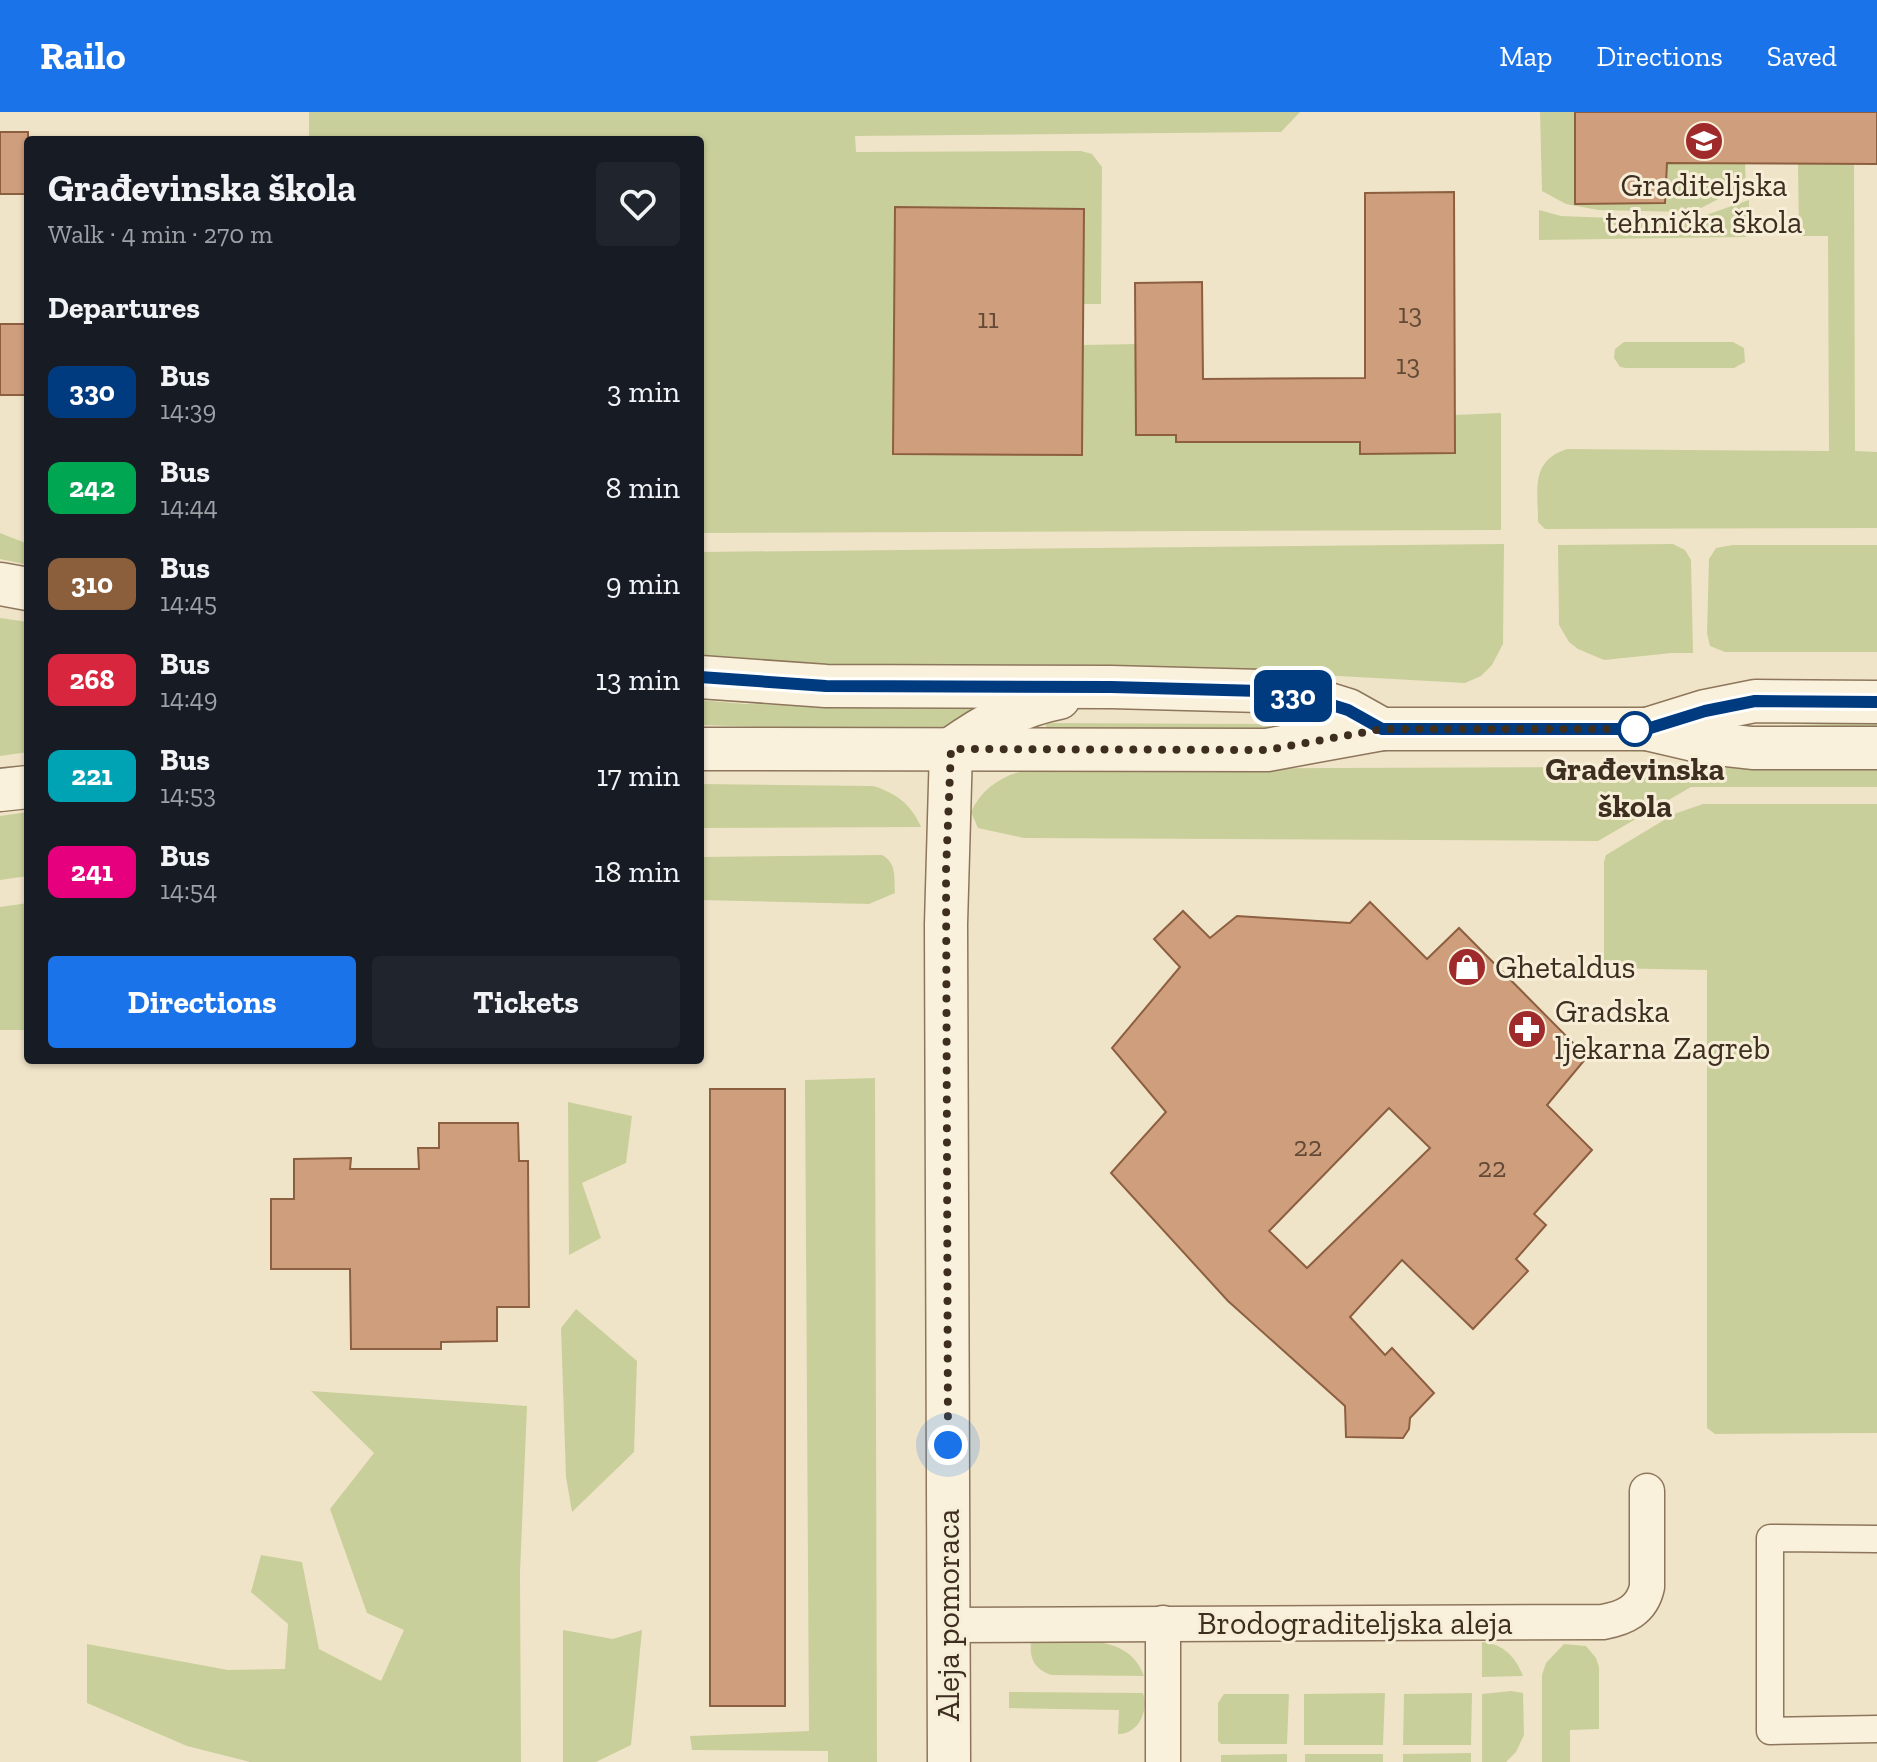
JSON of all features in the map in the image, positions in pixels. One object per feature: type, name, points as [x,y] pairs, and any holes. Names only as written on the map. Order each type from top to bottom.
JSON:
[{"type":"street","points":[[0,584],[24,588]]},
{"type":"street","points":[[704,677],[826,686],[1261,691],[1316,700],[1348,710],[1382,729]]},
{"type":"street","points":[[951,749],[979,729],[1039,702],[1111,687]]},
{"type":"street","points":[[1647,729],[1705,711],[1755,701],[1877,702]]},
{"type":"street","points":[[704,749],[1267,750],[1382,729],[1647,729],[1707,743],[1752,748],[1877,748]]},
{"type":"street","name":"Aleja pomoraca","points":[[949,1762],[946,908],[951,749]]},
{"type":"street","points":[[0,790],[24,787]]},
{"type":"street","name":"Brodograditeljska aleja","points":[[948,1625],[1589,1622],[1621,1619],[1644,1599],[1647,1587],[1647,1491]]},
{"type":"street","points":[[1877,1539],[1770,1538],[1770,1731],[1877,1729]]},
{"type":"street","points":[[1163,1623],[1163,1762]]},
{"type":"green space","points":[[309,112],[1300,112],[1281,132],[855,136],[856,152],[1081,151],[1092,154],[1102,167],[1101,304],[1083,304],[1084,209],[895,208],[893,454],[1082,455],[1083,345],[1136,344],[1136,434],[1176,435],[1177,442],[1327,442],[1359,433],[1360,454],[1454,453],[1454,415],[1501,413],[1501,530],[704,533],[704,136],[309,136]]},
{"type":"green space","points":[[1540,112],[1575,112],[1575,204],[1665,203],[1667,163],[1745,164],[1746,185],[1701,208],[1686,212],[1598,210],[1566,204],[1542,191]]},
{"type":"green space","points":[[1798,164],[1854,164],[1855,451],[1877,452],[1877,528],[1545,529],[1538,522],[1539,478],[1547,461],[1567,449],[1829,451],[1828,236],[1799,236]]},
{"type":"green space","points":[[1749,200],[1749,233],[1746,237],[1539,240],[1539,210],[1561,216],[1689,221]]},
{"type":"green space","points":[[1624,342],[1733,342],[1744,348],[1745,362],[1734,368],[1626,368],[1620,367],[1614,358],[1615,349]]},
{"type":"green space","points":[[0,533],[24,542],[24,564],[0,559]]},
{"type":"green space","points":[[1504,544],[1503,644],[1492,665],[1481,676],[1465,683],[1209,669],[845,669],[704,657],[704,552]]},
{"type":"green space","points":[[1673,544],[1685,550],[1691,560],[1693,653],[1604,660],[1569,642],[1559,625],[1558,545]]},
{"type":"green space","points":[[1733,545],[1877,545],[1877,652],[1725,652],[1710,646],[1707,633],[1709,559],[1716,548]]},
{"type":"green space","points":[[0,618],[24,621],[24,753],[0,756]]},
{"type":"green space","points":[[704,700],[745,704],[980,708],[955,729],[704,725]]},
{"type":"green space","points":[[1877,722],[1877,731],[1756,729],[1756,727]]},
{"type":"green space","points":[[1049,723],[1266,724],[1271,727],[1046,730]]},
{"type":"green space","points":[[1877,766],[1877,787],[1691,787],[1598,841],[1024,838],[978,828],[971,812],[990,787],[1016,773],[1037,769]]},
{"type":"green space","points":[[704,784],[873,786],[902,800],[921,827],[704,828]]},
{"type":"green space","points":[[1703,804],[1877,804],[1877,1433],[1715,1434],[1707,1428],[1707,970],[1604,968],[1606,855],[1674,814]]},
{"type":"green space","points":[[24,813],[24,877],[0,880],[0,816]]},
{"type":"green space","points":[[882,855],[892,867],[895,893],[869,904],[704,900],[704,857]]},
{"type":"green space","points":[[24,904],[24,1030],[0,1030],[0,907]]},
{"type":"green space","points":[[875,1078],[877,1762],[828,1762],[828,1751],[692,1750],[690,1736],[809,1731],[805,1080]]},
{"type":"green space","points":[[568,1102],[632,1116],[626,1163],[582,1183],[601,1238],[569,1255]]},
{"type":"green space","points":[[576,1309],[637,1361],[634,1452],[572,1512],[566,1477],[561,1328]]},
{"type":"green space","points":[[311,1391],[527,1406],[520,1573],[521,1762],[250,1762],[187,1746],[87,1703],[87,1644],[228,1670],[285,1669],[288,1624],[251,1592],[261,1555],[302,1562],[319,1649],[381,1681],[404,1630],[367,1613],[330,1509],[374,1453]]},
{"type":"green space","points":[[563,1630],[613,1639],[642,1630],[631,1745],[596,1762],[563,1762]]},
{"type":"green space","points":[[1079,1641],[1111,1645],[1125,1651],[1136,1661],[1144,1676],[1051,1675],[1034,1663],[1031,1642]]},
{"type":"green space","points":[[1482,1642],[1496,1645],[1507,1652],[1523,1676],[1482,1677]]},
{"type":"green space","points":[[1564,1644],[1586,1646],[1596,1658],[1599,1667],[1599,1729],[1570,1730],[1570,1762],[1542,1762],[1542,1675],[1546,1663]]},
{"type":"green space","points":[[1009,1692],[1143,1693],[1145,1707],[1137,1726],[1118,1734],[1119,1710],[1009,1708]]},
{"type":"green space","points":[[1385,1693],[1383,1745],[1304,1745],[1304,1694]]},
{"type":"green space","points":[[1472,1693],[1471,1745],[1403,1745],[1404,1694]]},
{"type":"green space","points":[[1523,1693],[1524,1735],[1516,1752],[1506,1762],[1482,1762],[1482,1694]]},
{"type":"green space","points":[[1224,1694],[1289,1694],[1287,1744],[1221,1744],[1218,1741],[1218,1703]]},
{"type":"green space","points":[[1471,1753],[1471,1762],[1403,1762],[1403,1754]]},
{"type":"green space","points":[[1287,1754],[1287,1762],[1221,1762],[1221,1755]]},
{"type":"green space","points":[[1305,1754],[1383,1754],[1383,1762],[1305,1762]]},
{"type":"building","points":[[1575,112],[1877,112],[1877,164],[1667,163],[1665,203],[1575,204]]},
{"type":"building","points":[[0,132],[28,132],[28,136],[24,136],[24,194],[0,194]]},
{"type":"building","points":[[1454,192],[1455,453],[1360,454],[1360,442],[1176,442],[1176,435],[1136,435],[1135,283],[1202,282],[1203,379],[1365,378],[1365,193]]},
{"type":"building","points":[[895,207],[1084,209],[1082,455],[893,454]]},
{"type":"building","points":[[0,324],[24,324],[24,395],[0,395]]},
{"type":"building","points":[[1370,902],[1427,959],[1459,928],[1587,1057],[1547,1105],[1592,1150],[1534,1214],[1546,1225],[1516,1259],[1528,1271],[1473,1329],[1402,1260],[1350,1317],[1385,1355],[1392,1348],[1434,1393],[1410,1418],[1409,1429],[1403,1438],[1346,1437],[1345,1406],[1228,1301],[1111,1173],[1166,1112],[1112,1048],[1180,967],[1154,939],[1183,911],[1210,938],[1237,916],[1350,923]],"holes":[[[1389,1108],[1430,1148],[1307,1268],[1269,1231]]]},
{"type":"building","points":[[710,1089],[785,1089],[785,1706],[710,1706]]},
{"type":"building","points":[[439,1123],[518,1123],[519,1161],[528,1161],[529,1307],[497,1307],[497,1341],[441,1342],[441,1349],[351,1349],[350,1269],[271,1269],[271,1199],[294,1199],[294,1159],[351,1158],[350,1169],[419,1169],[418,1148],[439,1148]]},
{"type":"bus line","name":"330","points":[[704,677],[826,686],[1261,691],[1316,700],[1348,710],[1382,729],[1647,729],[1705,711],[1755,701],[1877,702]]},
{"type":"place","name":"Graditeljska tehnička škola","points":[[1704,141]]},
{"type":"place","name":"Građevinska škola","points":[[1635,729]]},
{"type":"place","name":"Ghetaldus","points":[[1467,967]]},
{"type":"place","name":"Gradska ljekarna Zagreb","points":[[1527,1029]]},
{"type":"route","points":[[948,1445],[946,871],[951,749],[1267,750],[1382,729],[1635,729]]}]
